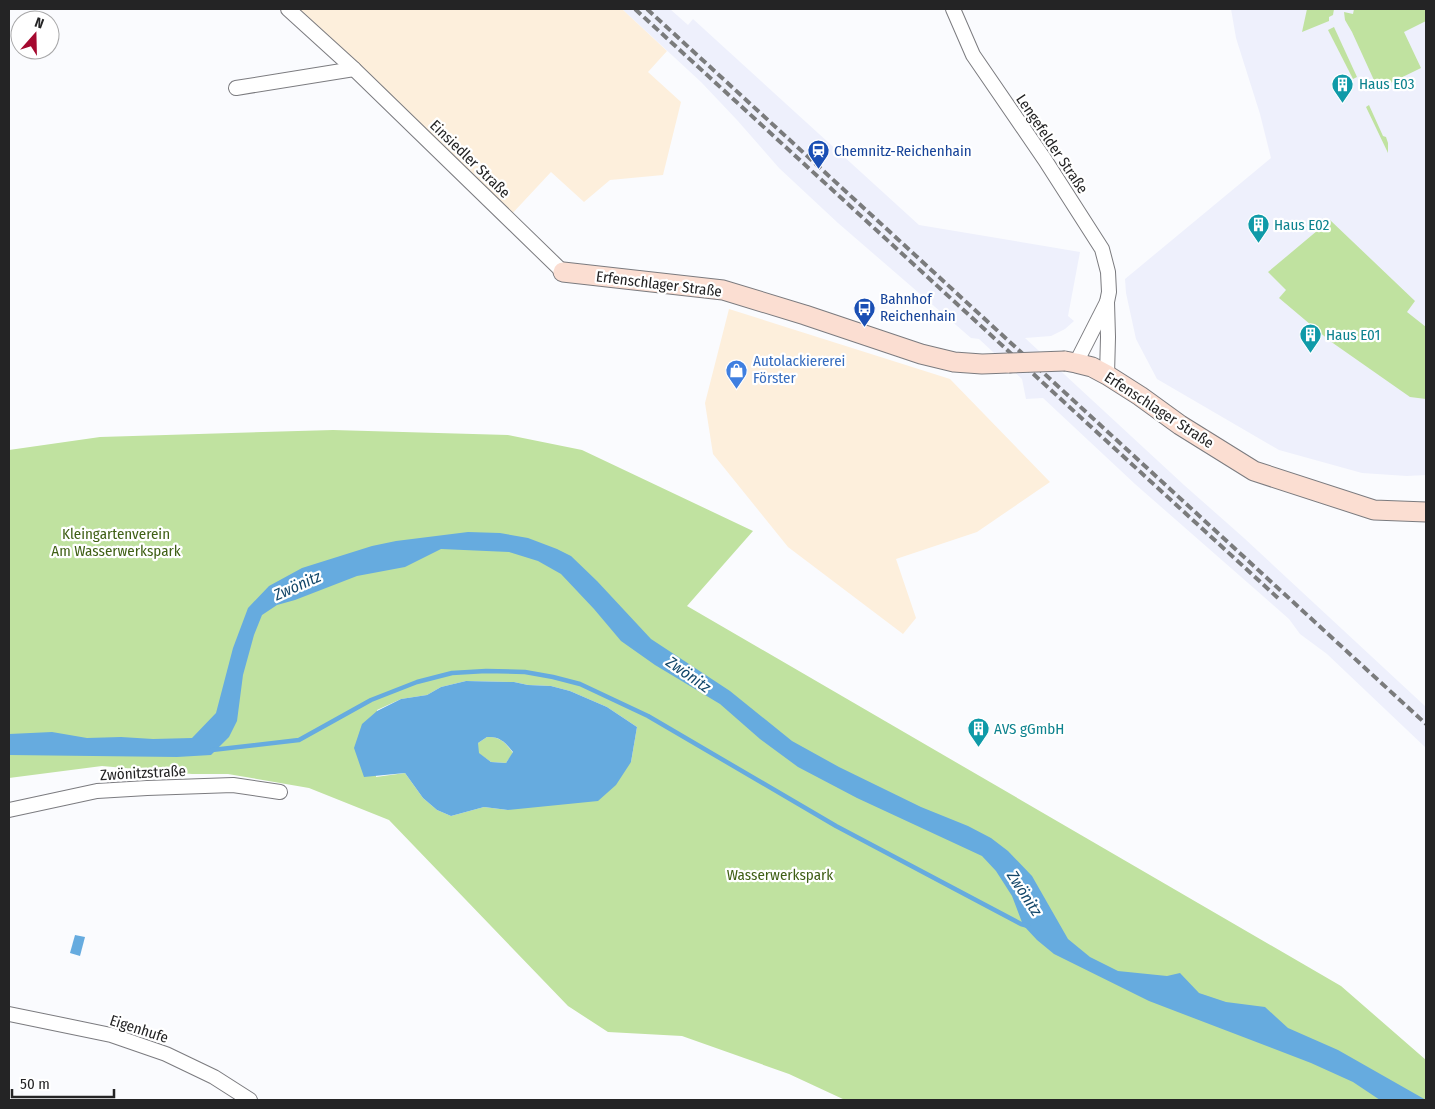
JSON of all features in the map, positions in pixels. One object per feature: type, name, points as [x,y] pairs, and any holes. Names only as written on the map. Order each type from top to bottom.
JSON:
[{"type":"main road","name":"Erfenschlager Straße","points":[[563,272],[723,290],[921,354],[954,362],[982,364],[1070,362],[1092,367],[1140,396],[1254,471],[1374,510],[1426,512]]},
{"type":"street","name":"Einsiedler Straße","points":[[288,9],[354,69],[563,272]]},
{"type":"street","name":"Lengefelder Straße","points":[[953,9],[973,55],[1102,249],[1108,272],[1109,292],[1106,302],[1070,362]]},
{"type":"street","points":[[236,88],[354,69]]},
{"type":"street","name":"Lengefelder Straße","points":[[1106,302],[1108,337],[1106,375]]},
{"type":"street","name":"Zwönitzstraße","points":[[9,810],[97,792],[147,788],[233,785],[280,792]]},
{"type":"street","name":"Eigenhufe","points":[[9,1014],[111,1035],[166,1054],[214,1077],[250,1100]]},
{"type":"shaded area","points":[[289,9],[622,9],[667,51],[648,72],[681,102],[663,175],[610,180],[584,202],[551,172],[509,217]]},
{"type":"shaded area","points":[[622,9],[670,9],[688,25],[693,19],[919,225],[1080,252],[1068,316],[1074,321],[1065,329],[1051,336],[1025,338],[1426,707],[1426,748],[1327,654],[1300,634],[1289,619],[1135,484],[1043,398],[1026,399],[1022,379],[979,339],[971,338],[838,223],[779,168],[701,82]]},
{"type":"shaded area","points":[[1231,9],[1426,9],[1426,475],[1407,476],[1362,473],[1279,450],[1157,379],[1136,339],[1126,293],[1125,279],[1271,158],[1260,114],[1236,38]]},
{"type":"shaded area","points":[[729,309],[950,379],[1050,482],[977,532],[896,559],[916,618],[903,634],[788,547],[713,454],[705,403]]},
{"type":"green space","points":[[1307,9],[1334,9],[1333,15],[1329,17],[1329,21],[1302,32]]},
{"type":"green space","points":[[1354,9],[1426,9],[1426,21],[1404,32],[1421,68],[1378,89],[1345,20],[1344,12],[1353,14]]},
{"type":"green space","points":[[1334,27],[1357,77],[1353,79],[1328,30]]},
{"type":"green space","points":[[1369,105],[1383,136],[1386,137],[1388,153],[1366,107]]},
{"type":"green space","points":[[1330,220],[1415,301],[1407,312],[1426,327],[1426,399],[1410,397],[1330,341],[1279,298],[1286,290],[1268,272]]},
{"type":"green space","name":"Wasserwerkspark","points":[[333,430],[508,435],[582,450],[753,531],[687,606],[1341,986],[1426,1060],[1426,1100],[845,1100],[789,1074],[682,1036],[608,1032],[568,1006],[389,820],[309,788],[228,774],[192,774],[102,766],[9,778],[9,450],[100,437]],"holes":[[[466,681],[514,682],[551,686],[570,691],[607,707],[637,727],[631,762],[508,810],[484,807],[451,816],[437,810],[423,798],[405,773],[376,777],[377,710],[401,699],[427,695],[441,687]]]},
{"type":"green space","points":[[487,737],[499,739],[513,753],[506,763],[491,762],[478,753],[478,743]]},
{"type":"water","name":"Zwönitz","points":[[468,532],[500,533],[528,538],[571,556],[651,639],[730,691],[792,741],[839,767],[921,807],[968,826],[991,838],[1008,851],[1032,876],[1068,939],[1090,957],[1118,971],[1167,976],[1180,973],[1199,993],[1226,1002],[1265,1007],[1288,1028],[1338,1050],[1426,1100],[1380,1100],[1353,1082],[1311,1063],[1149,1001],[1054,954],[1023,925],[1012,896],[996,871],[982,856],[857,798],[798,767],[760,739],[720,704],[655,665],[621,641],[561,574],[538,561],[509,552],[441,549],[405,567],[357,576],[277,605],[262,615],[254,635],[243,675],[237,721],[229,737],[211,755],[177,757],[9,755],[9,734],[52,732],[87,738],[192,738],[216,713],[233,648],[248,608],[269,586],[302,568],[372,546]]},
{"type":"water","points":[[466,681],[514,682],[551,686],[570,691],[607,707],[637,727],[631,762],[616,785],[598,801],[508,810],[484,807],[451,816],[437,810],[423,798],[405,773],[364,777],[354,748],[362,724],[377,711],[401,699],[427,695],[441,687]],"holes":[[[487,737],[502,741],[513,752],[506,763],[491,762],[479,753],[478,743]]]},
{"type":"water","points":[[75,935],[85,937],[80,956],[70,953]]},
{"type":"waterway","name":"Zwönitz","points":[[212,750],[299,740],[371,700],[417,682],[452,673],[486,671],[525,672],[553,677],[580,684],[648,716],[836,826],[1028,926]]},
{"type":"railway","points":[[635,9],[1279,599]]},
{"type":"railway","points":[[647,9],[1426,724]]},
{"type":"place","name":"Haus E03","points":[[1343,103]]},
{"type":"place","name":"Chemnitz-Reichenhain","points":[[818,170]]},
{"type":"place","name":"Haus E02","points":[[1258,244]]},
{"type":"place","name":"Bahnhof Reichenhain","points":[[864,327]]},
{"type":"place","name":"Haus E01","points":[[1310,354]]},
{"type":"place","name":"Autolackiererei Förster","points":[[737,389]]},
{"type":"place","name":"AVS gGmbH","points":[[978,748]]},
{"type":"park label","name":"Kleingartenverein Am Wasserwerkspark","points":[[116,542]]}]
